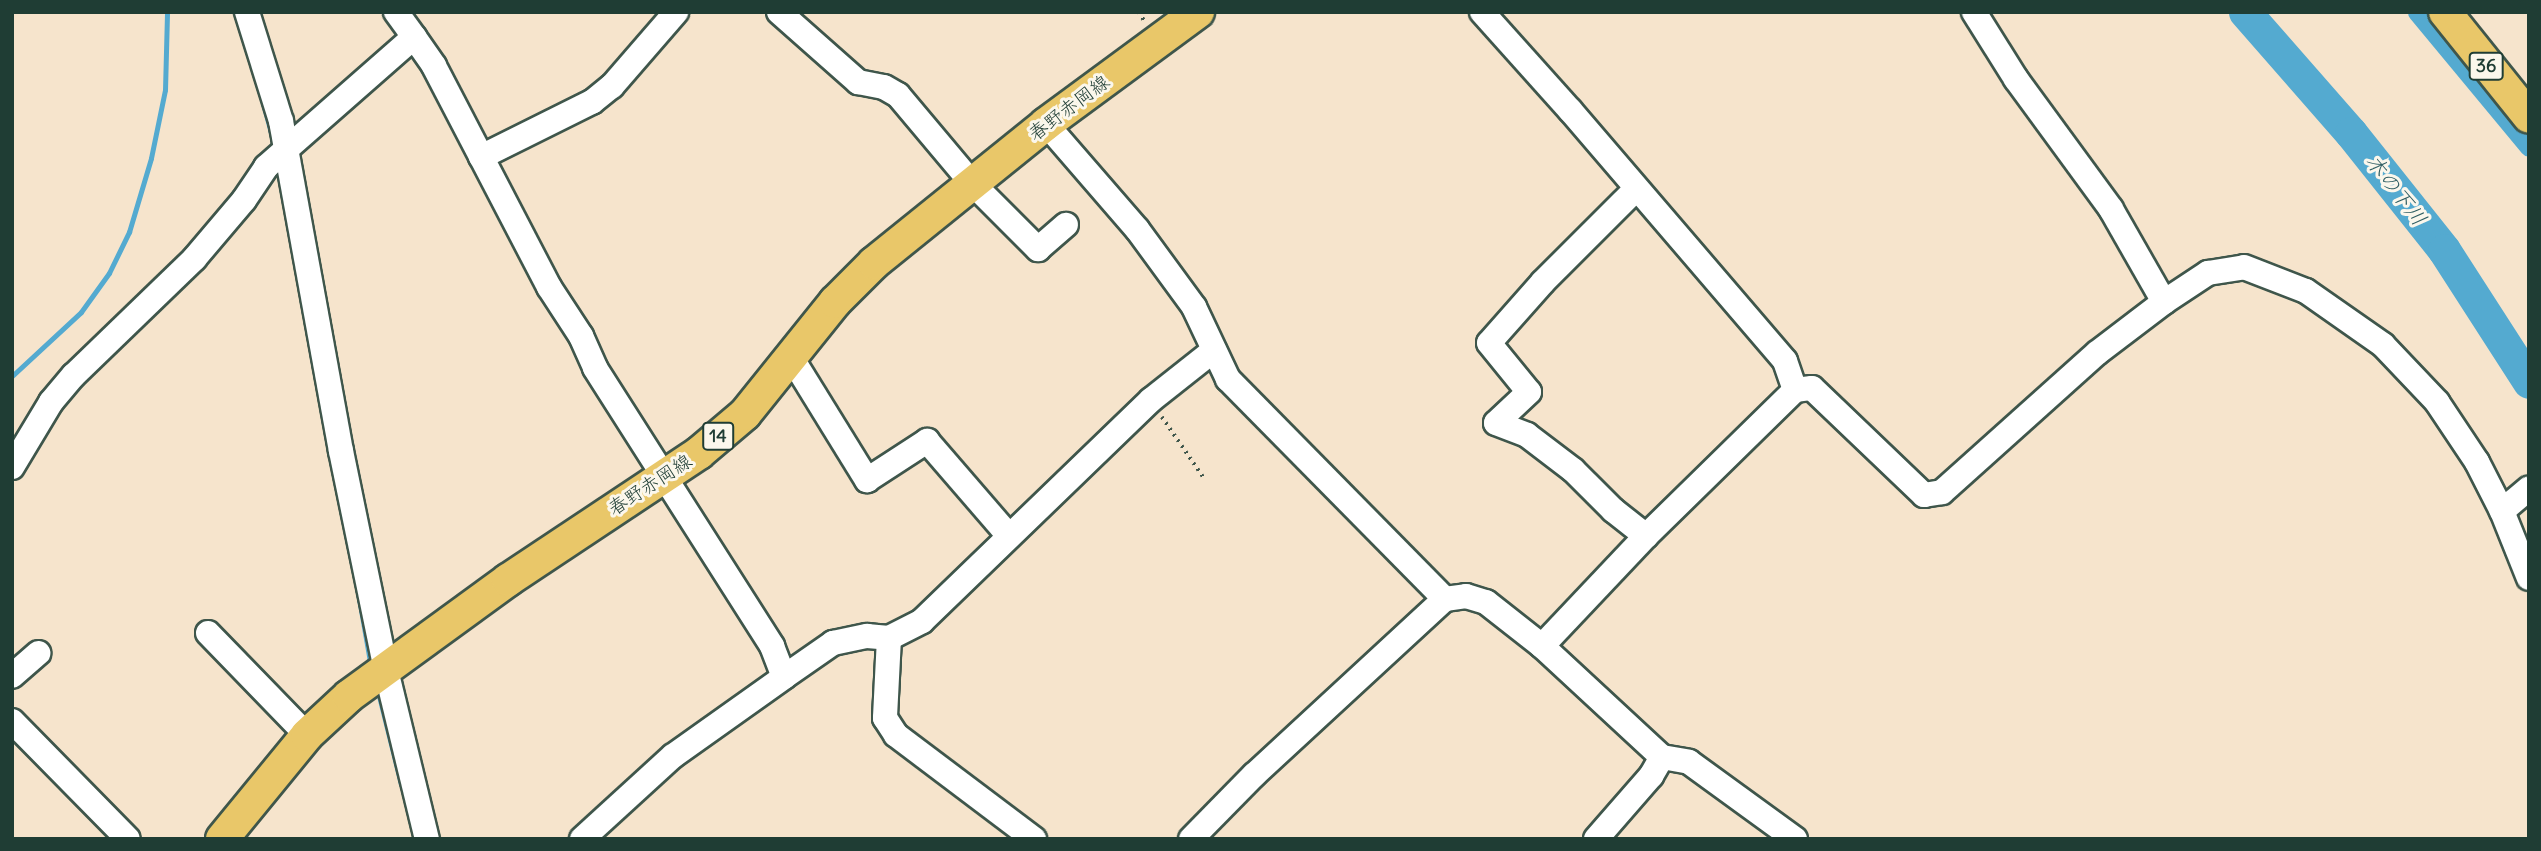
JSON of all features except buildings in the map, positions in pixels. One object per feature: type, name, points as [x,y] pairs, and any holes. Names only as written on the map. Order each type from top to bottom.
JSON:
[{"type":"main road","name":"春野赤岡線","points":[[222,839],[307,735],[349,696],[508,580],[699,453],[745,414],[835,302],[874,263],[1046,124],[1198,12]]},
{"type":"main road","name":"36","points":[[2445,12],[2529,117]]},
{"type":"street","points":[[247,12],[281,121],[284,152],[386,670],[427,839]]},
{"type":"street","points":[[396,12],[434,66],[549,287],[581,336],[595,368],[772,646],[783,677]]},
{"type":"street","points":[[481,157],[592,102],[612,86],[676,12]]},
{"type":"street","points":[[779,12],[858,82],[884,87],[898,94],[971,183],[1038,249],[1066,225]]},
{"type":"street","points":[[1482,12],[1785,361],[1795,390]]},
{"type":"street","points":[[1974,12],[2017,79],[2111,209],[2164,302]]},
{"type":"street","points":[[12,467],[51,402],[74,375],[194,259],[244,200],[266,167],[414,37]]},
{"type":"street","points":[[1046,124],[1137,229],[1194,307],[1228,379],[1445,600]]},
{"type":"street","points":[[1636,189],[1543,282],[1489,343],[1529,392],[1496,423],[1527,435],[1546,449],[1646,536]]},
{"type":"street","points":[[1542,646],[1646,536],[1795,390],[1812,388],[1924,495],[1942,492],[2097,353],[2164,302],[2208,273],[2244,267],[2306,291],[2383,345],[2437,402],[2477,462],[2502,511],[2529,578]]},
{"type":"street","points":[[582,839],[673,757],[833,643],[867,636],[888,638],[922,621],[1150,400],[1214,350]]},
{"type":"street","points":[[791,357],[867,480],[927,441],[1009,536]]},
{"type":"street","points":[[2502,511],[2529,488]]},
{"type":"street","points":[[1191,839],[1254,775],[1445,600],[1466,596],[1486,602],[1542,646],[1662,757],[1689,762],[1795,839]]},
{"type":"street","points":[[208,633],[307,735]]},
{"type":"street","points":[[888,638],[885,718],[896,735],[1034,839]]},
{"type":"street","points":[[12,676],[38,653]]},
{"type":"street","points":[[12,722],[128,839]]},
{"type":"street","points":[[1596,839],[1651,776],[1662,757]]},
{"type":"path","points":[[1150,400],[1204,478]]},
{"type":"waterway","points":[[12,376],[81,312],[109,273],[129,232],[151,158],[165,90],[167,12]]},
{"type":"waterway","name":"木の下川","points":[[2245,12],[2351,133],[2444,250],[2529,382]]},
{"type":"waterway","points":[[2417,12],[2529,147]]},
{"type":"waterway","points":[[263,103],[272,137]]},
{"type":"waterway","points":[[357,587],[371,667]]},
{"type":"waterway","points":[[379,696],[401,784]]}]
